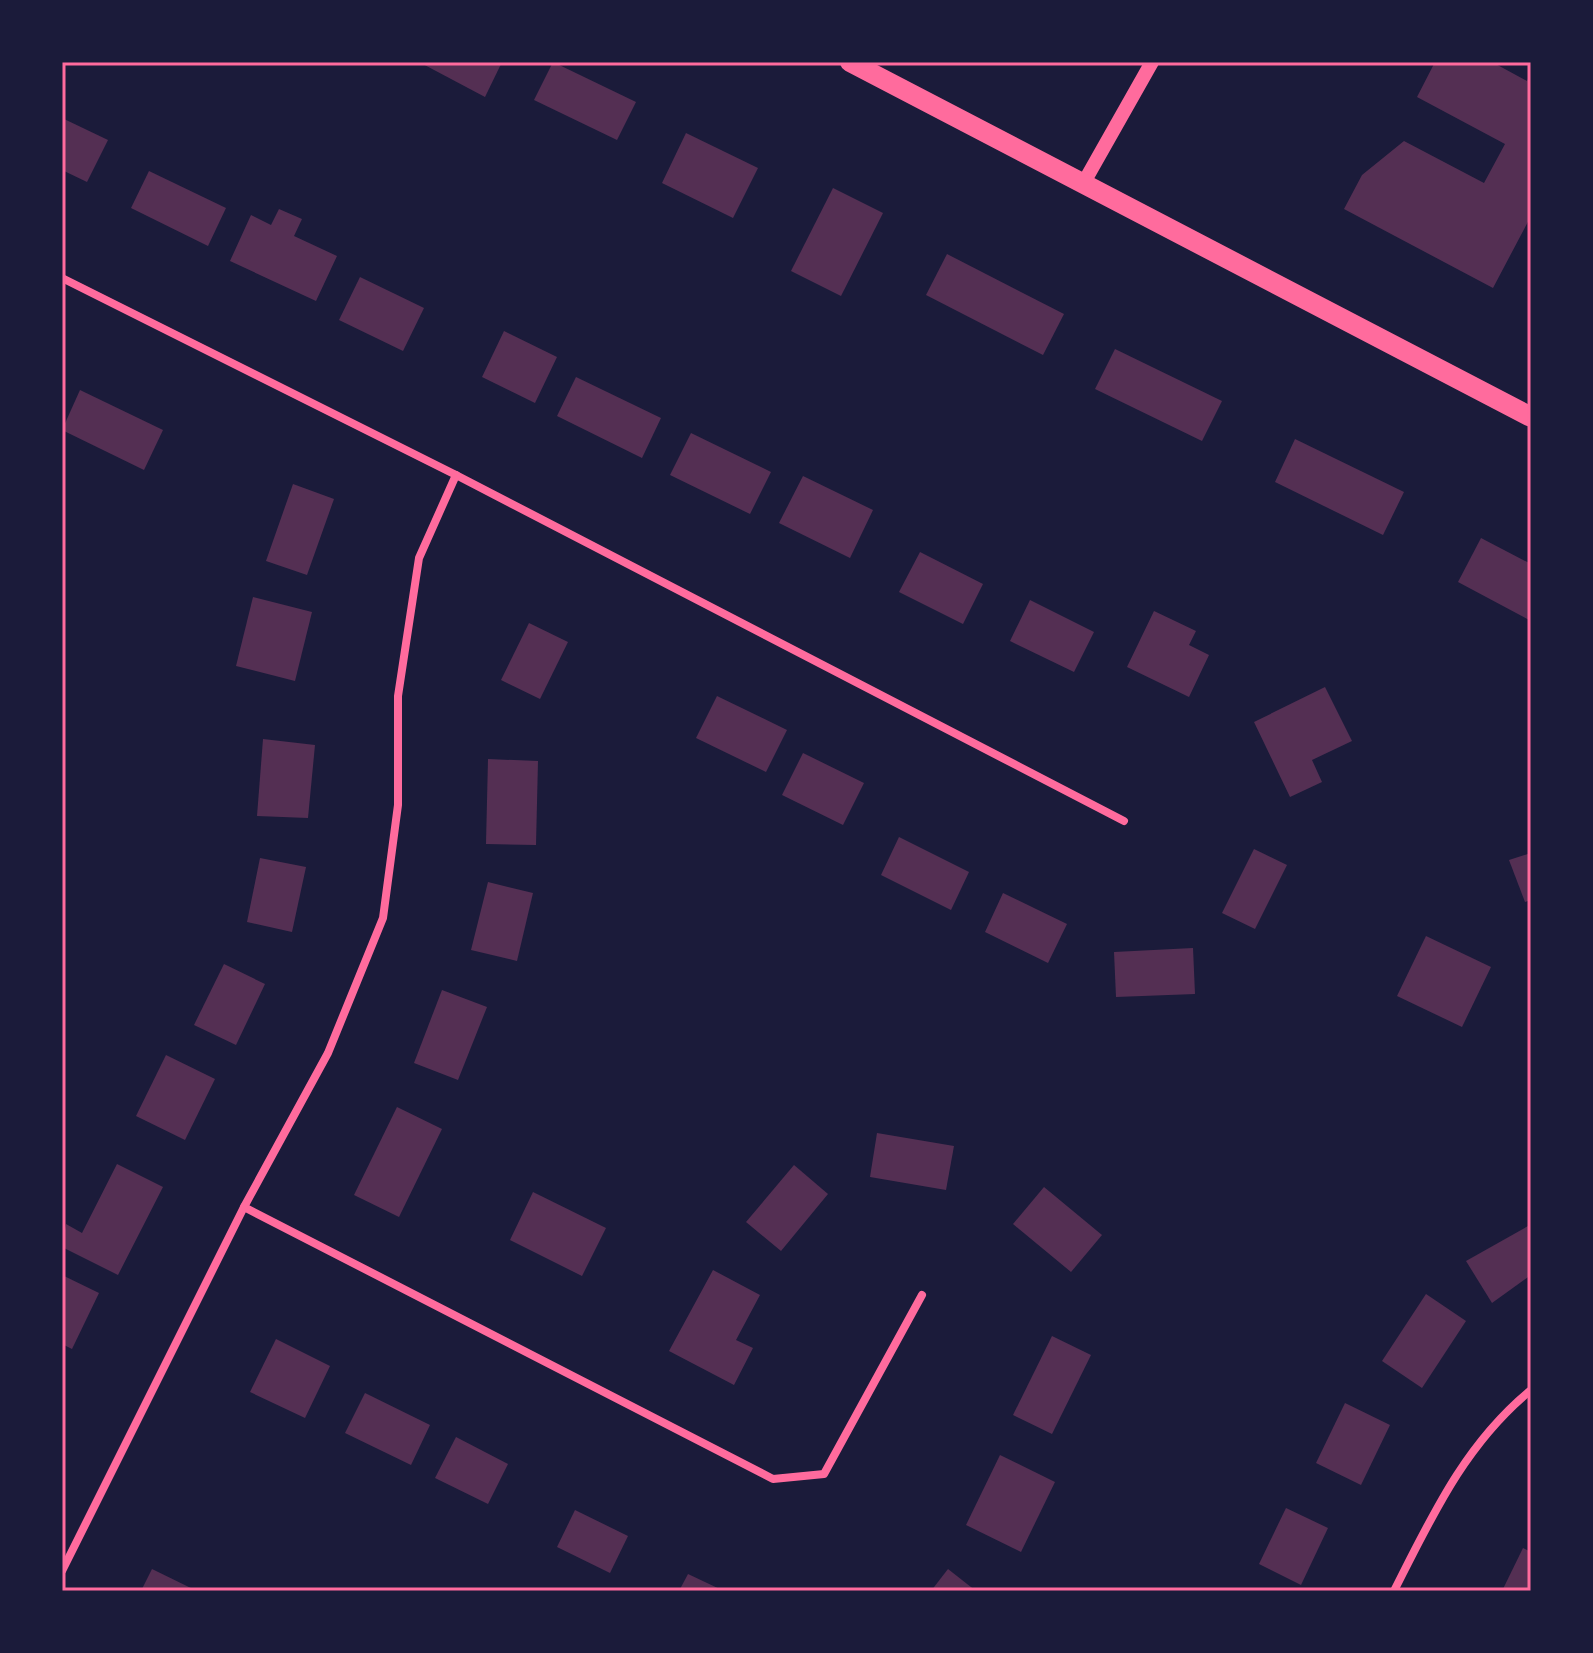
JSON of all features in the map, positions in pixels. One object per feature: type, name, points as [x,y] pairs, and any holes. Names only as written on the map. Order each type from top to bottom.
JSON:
[{"type":"main road","points":[[850,62],[1531,417]]},
{"type":"street","points":[[1083,184],[1152,62]]},
{"type":"street","points":[[62,278],[456,475],[1124,821]]},
{"type":"street","points":[[62,1571],[244,1207],[328,1053],[383,918],[398,805],[398,696],[419,558],[456,475]]},
{"type":"street","points":[[244,1207],[773,1479],[824,1474],[922,1295]]},
{"type":"street","points":[[1394,1591],[1441,1498],[1473,1448],[1531,1390]]},
{"type":"building","points":[[419,62],[502,62],[485,97]]},
{"type":"building","points":[[553,62],[636,102],[617,140],[534,100]]},
{"type":"building","points":[[1435,62],[1492,62],[1527,81],[1531,73],[1531,216],[1493,288],[1344,209],[1362,175],[1404,141],[1484,183],[1505,144],[1417,97]]},
{"type":"building","points":[[62,118],[108,140],[87,182],[62,170]]},
{"type":"building","points":[[686,133],[758,168],[733,218],[662,183]]},
{"type":"building","points":[[149,171],[226,208],[208,246],[131,208]]},
{"type":"building","points":[[833,188],[883,213],[841,296],[791,271]]},
{"type":"building","points":[[279,209],[302,219],[294,236],[337,256],[316,301],[230,261],[251,215],[271,225]]},
{"type":"building","points":[[947,254],[1064,314],[1043,355],[926,295]]},
{"type":"building","points":[[360,277],[424,308],[403,351],[339,320]]},
{"type":"building","points":[[504,331],[557,357],[535,403],[482,377]]},
{"type":"building","points":[[1115,349],[1222,401],[1202,441],[1095,389]]},
{"type":"building","points":[[576,377],[661,418],[642,458],[557,416]]},
{"type":"building","points":[[80,390],[163,430],[144,470],[62,430]]},
{"type":"building","points":[[691,433],[771,472],[750,514],[670,475]]},
{"type":"building","points":[[1295,439],[1404,492],[1383,535],[1275,482]]},
{"type":"building","points":[[803,476],[873,510],[850,558],[779,523]]},
{"type":"building","points":[[293,484],[334,499],[307,575],[266,561]]},
{"type":"building","points":[[1481,538],[1531,564],[1531,621],[1458,582]]},
{"type":"building","points":[[920,552],[983,584],[963,624],[899,592]]},
{"type":"building","points":[[253,597],[312,612],[295,681],[236,666]]},
{"type":"building","points":[[1030,600],[1094,632],[1074,672],[1010,641]]},
{"type":"building","points":[[1154,611],[1196,631],[1189,645],[1209,655],[1189,697],[1127,667]]},
{"type":"building","points":[[529,623],[568,642],[540,699],[501,680]]},
{"type":"building","points":[[1325,687],[1352,741],[1312,760],[1322,782],[1290,797],[1254,722]]},
{"type":"building","points":[[717,696],[787,730],[766,772],[696,738]]},
{"type":"building","points":[[263,739],[315,745],[308,818],[257,816]]},
{"type":"building","points":[[803,753],[864,783],[843,825],[782,795]]},
{"type":"building","points":[[488,759],[538,761],[536,845],[486,844]]},
{"type":"building","points":[[899,837],[969,872],[951,910],[881,875]]},
{"type":"building","points":[[1254,849],[1287,865],[1255,929],[1222,913]]},
{"type":"building","points":[[1531,853],[1531,900],[1525,902],[1509,860]]},
{"type":"building","points":[[260,858],[306,867],[292,932],[247,922]]},
{"type":"building","points":[[488,882],[533,893],[517,961],[471,950]]},
{"type":"building","points":[[1003,893],[1067,924],[1048,963],[985,932]]},
{"type":"building","points":[[1426,936],[1491,967],[1462,1027],[1397,996]]},
{"type":"building","points":[[1193,948],[1195,994],[1116,997],[1114,952]]},
{"type":"building","points":[[224,964],[265,984],[236,1045],[194,1025]]},
{"type":"building","points":[[442,990],[487,1007],[458,1080],[414,1063]]},
{"type":"building","points":[[166,1055],[215,1079],[185,1140],[136,1116]]},
{"type":"building","points":[[397,1107],[442,1129],[399,1217],[354,1195]]},
{"type":"building","points":[[877,1133],[954,1146],[946,1190],[870,1177]]},
{"type":"building","points":[[117,1164],[163,1187],[118,1275],[62,1247],[66,1224],[82,1233]]},
{"type":"building","points":[[794,1165],[828,1194],[781,1251],[746,1222]]},
{"type":"building","points":[[1044,1187],[1102,1235],[1071,1272],[1013,1224]]},
{"type":"building","points":[[533,1192],[606,1228],[582,1276],[510,1240]]},
{"type":"building","points":[[1528,1226],[1531,1275],[1492,1303],[1466,1261]]},
{"type":"building","points":[[713,1270],[760,1295],[736,1340],[753,1348],[734,1385],[669,1351]]},
{"type":"building","points":[[62,1275],[99,1293],[72,1349],[62,1344]]},
{"type":"building","points":[[1426,1294],[1466,1321],[1422,1388],[1382,1361]]},
{"type":"building","points":[[1052,1336],[1091,1355],[1052,1434],[1013,1415]]},
{"type":"building","points":[[276,1339],[330,1366],[305,1418],[250,1392]]},
{"type":"building","points":[[365,1393],[430,1425],[411,1465],[345,1433]]},
{"type":"building","points":[[1345,1403],[1390,1425],[1361,1485],[1316,1463]]},
{"type":"building","points":[[456,1437],[508,1464],[488,1504],[435,1478]]},
{"type":"building","points":[[1000,1455],[1055,1482],[1021,1552],[966,1525]]},
{"type":"building","points":[[1286,1508],[1328,1528],[1301,1585],[1259,1564]]},
{"type":"building","points":[[575,1510],[628,1536],[610,1573],[557,1547]]},
{"type":"building","points":[[1523,1548],[1531,1552],[1531,1591],[1502,1591]]},
{"type":"building","points":[[152,1569],[197,1591],[141,1591]]},
{"type":"building","points":[[948,1569],[976,1591],[931,1591]]},
{"type":"building","points":[[688,1574],[724,1591],[679,1591]]}]
